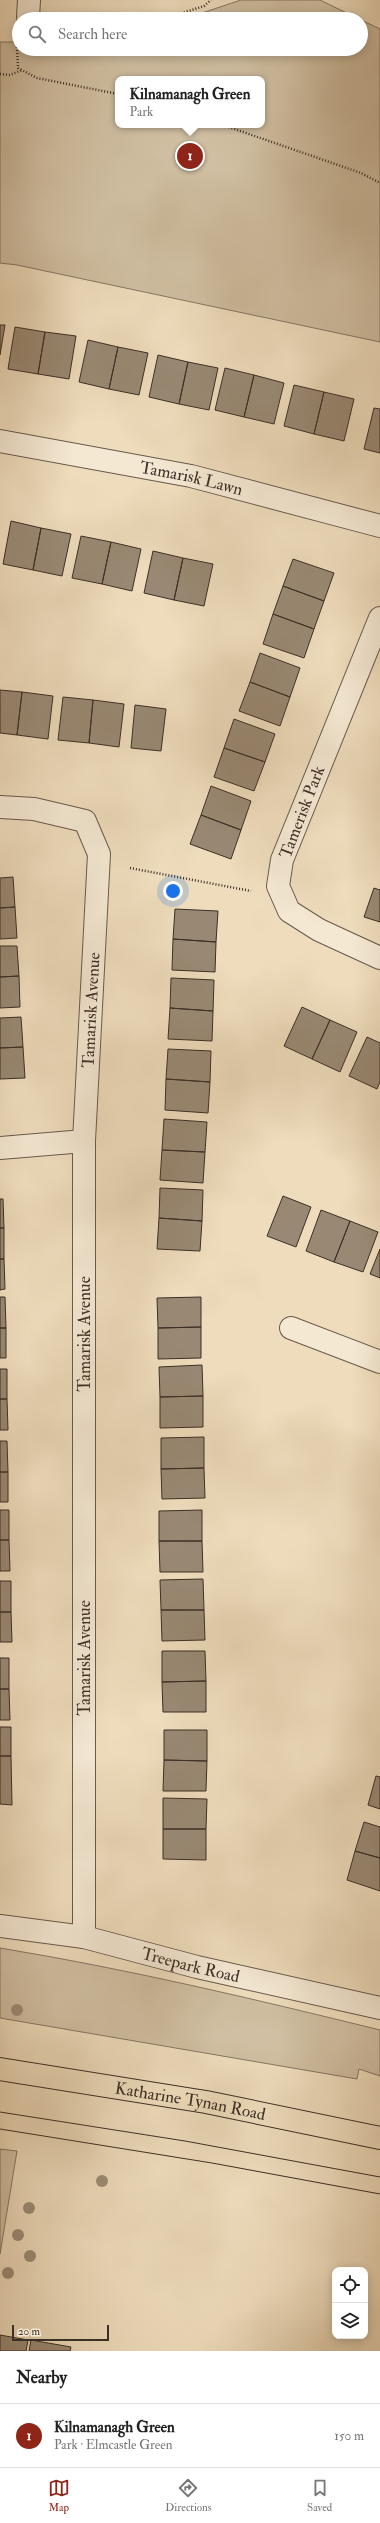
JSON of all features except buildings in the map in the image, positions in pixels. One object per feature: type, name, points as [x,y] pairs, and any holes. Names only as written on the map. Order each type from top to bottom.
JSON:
[{"type":"main road","name":"Katharine Tynan Road","points":[[0,2069],[206,2102],[380,2138]]},
{"type":"street","name":"Tamarisk Lawn","points":[[0,441],[191,476],[380,526]]},
{"type":"street","name":"Tamerisk Park","points":[[380,618],[282,860],[278,886],[289,911],[319,930],[380,958]]},
{"type":"street","name":"Tamarisk Avenue","points":[[0,807],[34,809],[85,821],[99,854],[84,1141],[84,1936]]},
{"type":"street","points":[[0,1148],[84,1141]]},
{"type":"street","points":[[291,1328],[380,1362]]},
{"type":"street","name":"Treepark Road","points":[[0,1926],[84,1936],[197,1967],[380,2008]]},
{"type":"path","points":[[186,12],[204,6],[211,0]]},
{"type":"path","points":[[17,56],[18,68],[37,78],[115,93]]},
{"type":"path","points":[[0,74],[10,75],[23,70]]},
{"type":"path","points":[[232,128],[361,172],[380,183]]},
{"type":"path","points":[[130,868],[252,891]]},
{"type":"shaded area","points":[[241,0],[320,0],[345,12],[205,12]]},
{"type":"shaded area","points":[[368,23],[380,29],[380,342],[17,265],[0,263],[0,42],[12,42],[12,56],[368,56]]},
{"type":"shaded area","points":[[0,1948],[143,1975],[380,2030],[380,2076],[359,2069],[357,2079],[0,2018]]},
{"type":"shaded area","points":[[0,2149],[17,2151],[0,2254]]},
{"type":"tram line","points":[[0,2112],[185,2141],[380,2177]]},
{"type":"tram line","points":[[0,2129],[212,2163],[380,2194]]},
{"type":"place","name":"Kilnamanagh Green","points":[[190,156]]}]
